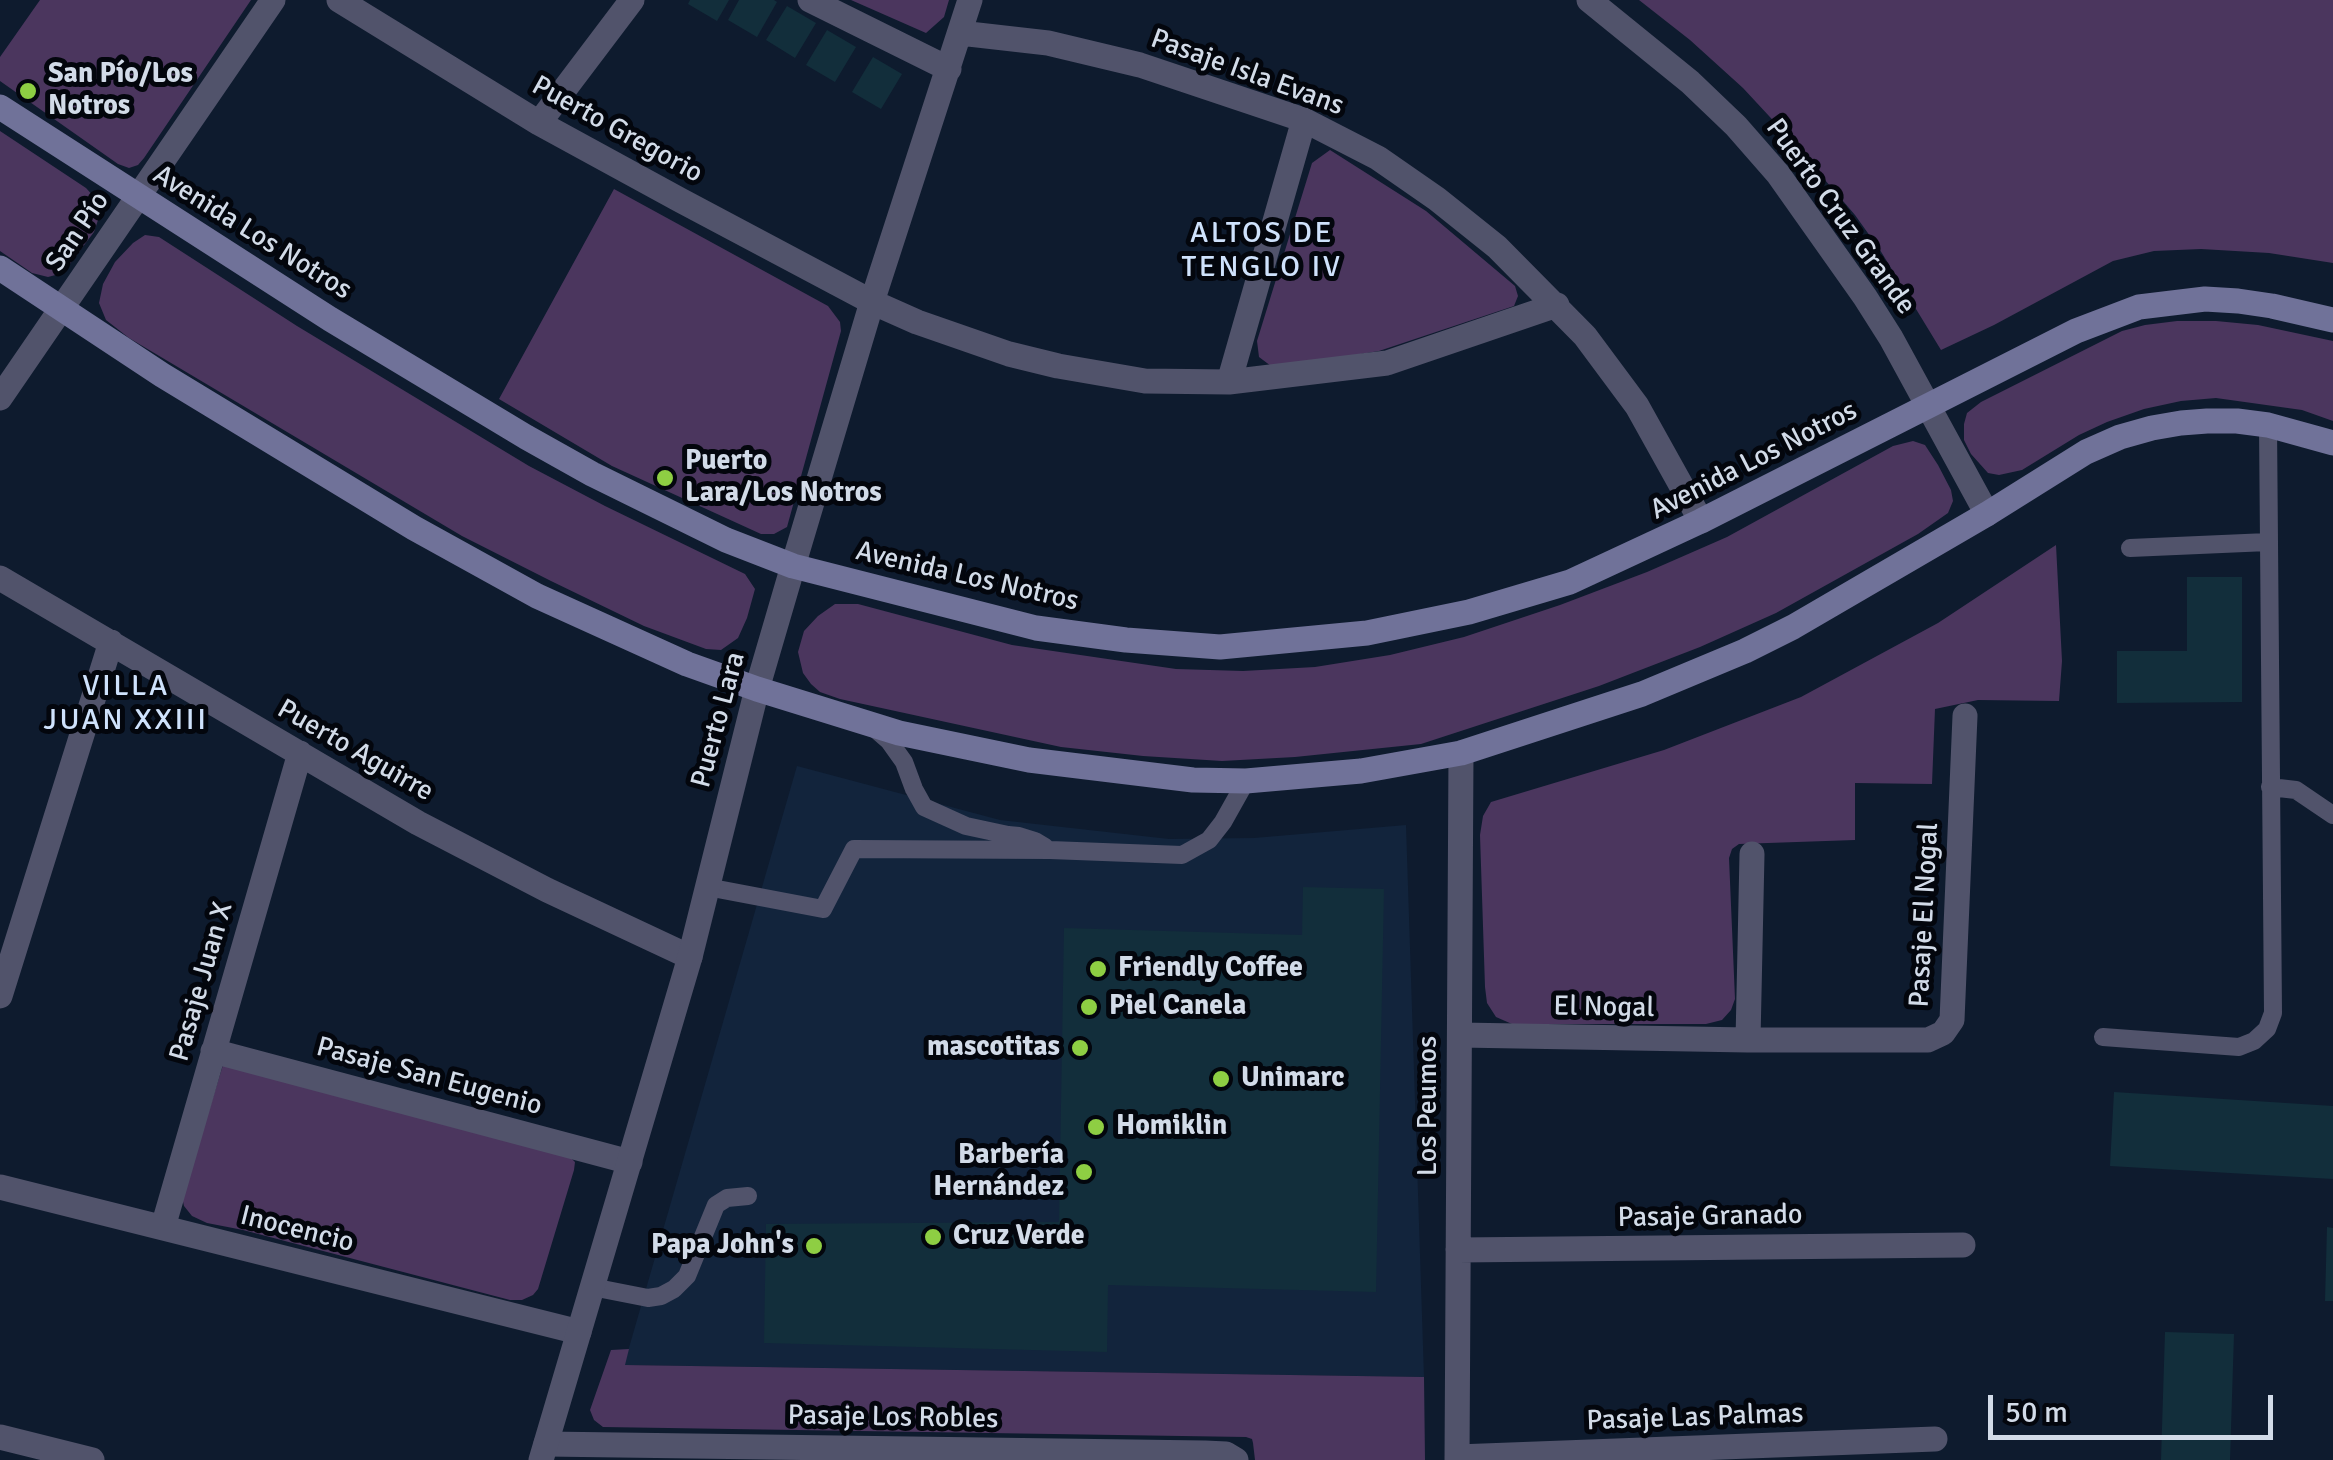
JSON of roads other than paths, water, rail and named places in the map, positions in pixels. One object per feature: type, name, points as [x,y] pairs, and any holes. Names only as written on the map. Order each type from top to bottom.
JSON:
[{"type":"main road","name":"Avenida Los Notros","points":[[0,107],[330,319],[559,456],[726,540],[793,566],[1036,628],[1126,640],[1220,647],[1368,633],[1469,612],[1570,582],[1701,521],[2076,330],[2139,307],[2205,299],[2272,306],[2333,320]]},
{"type":"main road","points":[[0,268],[162,375],[414,528],[608,630],[757,689],[899,733],[1029,760],[1193,780],[1246,781],[1361,771],[1460,753],[1642,694],[1793,628],[2086,452],[2120,436],[2207,420],[2268,426],[2333,444]]},
{"type":"street","name":"San Pío","points":[[0,398],[273,0]]},
{"type":"street","name":"Puerto Gregorio","points":[[339,0],[539,124],[872,302],[964,340],[1058,366],[1146,381],[1228,382],[1386,363],[1557,305]]},
{"type":"street","points":[[539,124],[632,0]]},
{"type":"street","points":[[810,0],[948,70]]},
{"type":"street","name":"Puerto Lara","points":[[544,1452],[690,957],[757,689],[793,566],[872,302],[970,0]]},
{"type":"street","name":"Puerto Cruz Grande","points":[[1589,0],[1690,82],[1778,174],[1865,297],[1930,406],[1987,514]]},
{"type":"street","name":"Pasaje Isla Evans","points":[[960,33],[1093,52],[1304,120],[1378,158],[1437,198],[1497,247],[1585,336],[1638,406],[1701,521]]},
{"type":"street","points":[[1228,382],[1304,120]]},
{"type":"street","name":"Puerto Aguirre","points":[[0,578],[403,815],[483,858],[690,957]]},
{"type":"street","points":[[0,996],[111,642]]},
{"type":"street","name":"Pasaje El Nogal","points":[[1748,1040],[1928,1040],[1943,1033],[1952,1020],[1965,716]]},
{"type":"street","name":"Pasaje Juan X","points":[[162,1227],[300,753]]},
{"type":"street","name":"Los Peumos","points":[[1457,1459],[1460,753]]},
{"type":"street","points":[[1748,1040],[1752,854]]},
{"type":"street","name":"El Nogal","points":[[1460,1035],[1748,1040]]},
{"type":"street","name":"Pasaje San Eugenio","points":[[212,1051],[630,1162]]},
{"type":"street","name":"Inocencio","points":[[0,1187],[579,1332]]},
{"type":"street","name":"Pasaje Granado","points":[[1458,1250],[1963,1245]]},
{"type":"street","points":[[0,1437],[92,1460]]},
{"type":"street","name":"Pasaje Las Palmas","points":[[1457,1459],[1934,1439]]},
{"type":"street","name":"Pasaje Los Robles","points":[[544,1452],[1206,1453],[1226,1454],[1236,1460]]},
{"type":"lane","points":[[2103,1037],[2240,1047],[2268,1028],[2274,1013],[2268,426]]},
{"type":"lane","points":[[2130,548],[2268,542]]},
{"type":"lane","points":[[870,724],[904,762],[924,807],[966,826],[1035,841],[1050,850]]},
{"type":"lane","points":[[707,886],[822,908],[854,849],[1182,855],[1209,840],[1246,781]]},
{"type":"lane","points":[[2270,787],[2296,790],[2333,815]]},
{"type":"lane","points":[[592,1286],[648,1298],[674,1289],[687,1276],[716,1205],[727,1198],[748,1196]]},
{"type":"place","name":"San Pío/Los Notros","points":[[28,91]]},
{"type":"place","name":"Puerto Lara/Los Notros","points":[[665,478]]},
{"type":"place","name":"Friendly Coffee","points":[[1098,969]]},
{"type":"place","name":"Piel Canela","points":[[1089,1007]]},
{"type":"place","name":"mascotitas","points":[[1080,1048]]},
{"type":"place","name":"Unimarc","points":[[1221,1079]]},
{"type":"place","name":"Homiklin","points":[[1096,1127]]},
{"type":"place","name":"Barbería Hernández","points":[[1084,1172]]},
{"type":"place","name":"Cruz Verde","points":[[933,1237]]},
{"type":"place","name":"Papa John's","points":[[814,1246]]},
{"type":"district","name":"ALTOS DE TENGLO IV","points":[[1262,251]]},
{"type":"district","name":"VILLA JUAN XXIII","points":[[126,704]]}]
